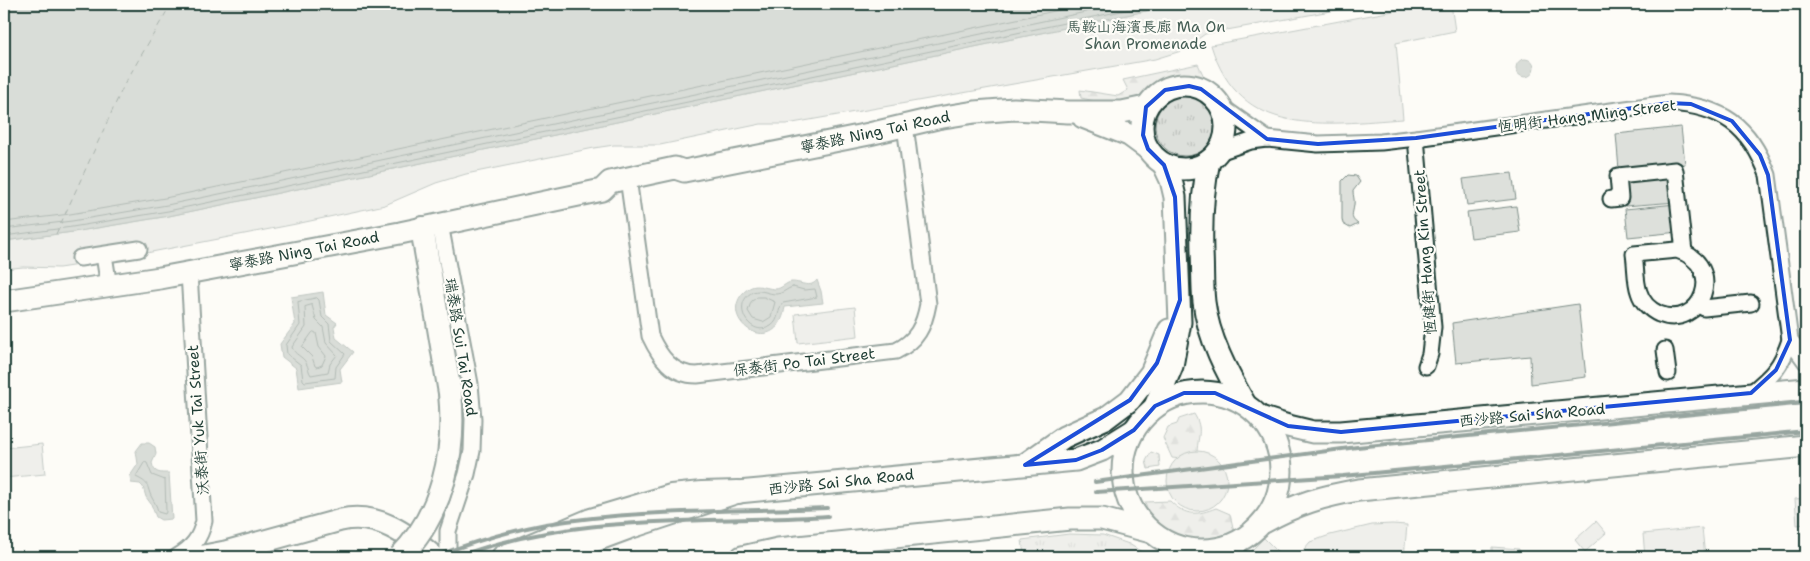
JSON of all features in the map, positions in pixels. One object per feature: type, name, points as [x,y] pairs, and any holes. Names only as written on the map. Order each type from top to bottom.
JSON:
[{"type":"main road","points":[[1214,156],[1199,167],[1187,170],[1175,169],[1155,158],[1143,136],[1142,122],[1146,108],[1157,95],[1176,86],[1189,86],[1206,92],[1219,105],[1224,116],[1226,128],[1224,140],[1214,156],[1204,188],[1201,216],[1204,303],[1220,355],[1231,380],[1273,436],[1280,459],[1280,483],[1277,498],[1264,522]]},
{"type":"main road","name":"寧泰路 Ning Tai Road","points":[[4,301],[109,287],[431,226],[602,190],[610,182],[629,184],[675,168],[684,171],[955,115],[993,110],[1034,109],[1068,112],[1122,112],[1146,108]]},
{"type":"main road","name":"寧泰路 Ning Tai Road","points":[[1068,112],[1129,135],[1148,148]]},
{"type":"main road","points":[[1155,406],[1167,380],[1177,344],[1180,322],[1175,197],[1171,180],[1164,164]]},
{"type":"main road","points":[[400,557],[425,525],[444,483],[451,440],[450,393],[431,226]]},
{"type":"main road","points":[[1025,465],[1064,437],[1106,418],[1130,400],[1157,362],[1180,300]]},
{"type":"main road","name":"西沙路 Sai Sha Road","points":[[1252,410],[1288,426],[1313,432],[1341,432],[1806,389]]},
{"type":"main road","points":[[1162,543],[1134,512],[1124,486],[1123,459],[1127,444],[1134,430],[1155,406],[1169,398],[1184,393],[1200,391],[1231,397],[1252,410]]},
{"type":"main road","name":"西沙路 Sai Sha Road","points":[[738,492],[985,467],[1076,460],[1102,450],[1134,430]]},
{"type":"main road","points":[[742,557],[778,549],[1070,519],[1102,520],[1174,546],[1203,551],[1224,547],[1237,549],[1264,522],[1287,509],[1310,500],[1359,490],[1806,446]]},
{"type":"main road","points":[[551,557],[702,499],[738,492]]},
{"type":"main road","points":[[503,557],[591,520],[671,496],[702,499]]},
{"type":"main road","points":[[198,557],[225,552],[354,518],[387,524],[401,531],[434,557]]},
{"type":"street","name":"恆明街 Hang Ming Street","points":[[1214,156],[1251,141],[1267,139],[1318,144],[1381,142],[1669,103],[1691,104],[1713,110],[1732,121],[1748,136],[1760,155],[1768,175],[1790,340],[1782,362],[1776,370],[1750,393]]},
{"type":"street","name":"恆明街 Hang Ming Street","points":[[1219,105],[1267,139]]},
{"type":"street","name":"保泰街 Po Tai Street","points":[[629,184],[650,336],[658,353],[670,367],[688,375],[697,375],[896,351],[907,346],[916,337],[926,316],[928,304],[905,125]]},
{"type":"street","name":"恆健街 Hang Kin Street","points":[[1416,138],[1433,327],[1431,347],[1426,366]]},
{"type":"street","points":[[1611,198],[1620,198],[1618,176],[1675,170],[1684,252]]},
{"type":"street","name":"瑞泰路 Sui Tai Road","points":[[431,226],[470,384],[473,419],[472,450],[467,474],[448,531],[448,557]]},
{"type":"street","points":[[80,258],[139,249]]},
{"type":"street","points":[[1672,250],[1684,252],[1696,260],[1702,270],[1705,280],[1704,291],[1700,301],[1693,310],[1684,315],[1670,317],[1656,313],[1643,301],[1638,291],[1634,254],[1672,250]]},
{"type":"street","points":[[104,255],[109,287]]},
{"type":"street","name":"沃泰街 Yuk Tai Street","points":[[177,557],[186,552],[196,542],[204,521],[188,273]]},
{"type":"street","points":[[1704,308],[1751,303]]},
{"type":"street","name":"恆明街 Hang Ming Street","points":[[1790,340],[1806,362]]},
{"type":"street","points":[[1665,350],[1668,373]]},
{"type":"highlighted area","points":[[1189,86],[1201,89],[1267,139],[1318,144],[1416,138],[1669,103],[1691,104],[1732,121],[1760,155],[1768,175],[1790,340],[1776,370],[1751,393],[1341,432],[1288,426],[1215,393],[1184,393],[1155,406],[1134,430],[1102,450],[1076,460],[1025,465],[1130,400],[1157,363],[1180,300],[1175,197],[1164,165],[1148,149],[1143,135],[1146,107],[1165,90]]},
{"type":"green space","name":"馬鞍山海濱長廊 Ma On Shan Promenade","points":[[1179,4],[1369,4],[1205,34],[1181,51],[1155,59],[787,124],[761,124],[660,145],[614,145],[594,148],[466,174],[436,183],[385,205],[296,224],[105,261],[59,268],[23,267],[4,269],[4,241],[169,216]]},
{"type":"green space","points":[[1424,4],[1451,4],[1455,31],[1396,43],[1403,119],[1316,123],[1289,120],[1264,111],[1242,97],[1224,76],[1211,45],[1393,11]]},
{"type":"green space","points":[[1198,64],[1207,83],[1181,80],[1115,105],[1081,98],[1080,90],[1118,96],[1128,90],[1123,80]]},
{"type":"green space","points":[[1185,96],[1202,101],[1210,109],[1215,126],[1210,143],[1202,151],[1185,156],[1168,151],[1160,143],[1155,126],[1160,109],[1168,101]]},
{"type":"green space","points":[[1681,127],[1685,164],[1619,170],[1616,134]]},
{"type":"green space","points":[[1800,159],[1806,159],[1806,216]]},
{"type":"green space","points":[[1512,173],[1516,199],[1467,205],[1463,179]]},
{"type":"green space","points":[[1673,174],[1676,202],[1625,206],[1622,179]]},
{"type":"green space","points":[[1348,175],[1356,176],[1360,182],[1353,191],[1354,203],[1352,213],[1355,222],[1358,224],[1350,228],[1343,224],[1342,219],[1342,181]]},
{"type":"green space","points":[[1676,204],[1679,232],[1628,237],[1625,209]]},
{"type":"green space","points":[[1516,206],[1520,232],[1471,238],[1467,212]]},
{"type":"green space","points":[[1578,304],[1586,377],[1531,384],[1530,356],[1456,363],[1452,323]]},
{"type":"green space","points":[[855,307],[858,336],[798,343],[795,314]]},
{"type":"green space","points":[[1194,414],[1199,425],[1197,454],[1181,459],[1172,458],[1163,438],[1168,427],[1177,424],[1179,419]]},
{"type":"green space","points":[[42,444],[45,474],[4,478],[4,448]]},
{"type":"green space","points":[[1197,451],[1214,456],[1222,464],[1227,481],[1222,498],[1214,506],[1197,511],[1180,506],[1172,498],[1167,481],[1172,464],[1180,456]]},
{"type":"green space","points":[[1151,452],[1159,455],[1160,467],[1148,469],[1146,461]]},
{"type":"green space","points":[[1806,498],[1806,524],[1797,525],[1795,499]]},
{"type":"green space","points":[[1170,501],[1181,510],[1187,512],[1198,513],[1216,508],[1230,514],[1234,532],[1225,540],[1180,543],[1165,530],[1154,527],[1145,502]]},
{"type":"green space","points":[[1596,521],[1606,533],[1585,552],[1575,540]]},
{"type":"green space","points":[[1372,525],[1407,525],[1404,557],[1248,557],[1264,538],[1282,556],[1299,555],[1310,542],[1330,535]]},
{"type":"green space","points":[[1702,528],[1705,557],[1645,557],[1643,534]]},
{"type":"green space","points":[[1069,534],[1103,535],[1129,544],[1150,557],[1024,555],[1022,540]]},
{"type":"green space","points":[[1492,547],[1519,549],[1519,557],[1492,557]]},
{"type":"green space","points":[[931,550],[931,557],[846,557],[856,556]]},
{"type":"water","points":[[4,4],[1179,4],[169,216],[4,241]]},
{"type":"water","points":[[1525,59],[1533,64],[1534,68],[1529,76],[1525,77],[1517,72],[1516,68],[1521,60]]},
{"type":"water","points":[[817,280],[823,303],[785,307],[780,323],[771,331],[761,334],[751,331],[737,315],[737,304],[743,293],[751,287],[759,286],[775,289],[790,282],[809,285]]},
{"type":"water","points":[[323,292],[326,315],[337,323],[334,327],[336,338],[353,352],[340,369],[342,382],[299,388],[296,368],[282,357],[280,344],[295,324],[291,297]]},
{"type":"water","points":[[142,443],[149,443],[155,447],[156,454],[152,463],[154,469],[160,473],[169,473],[172,519],[161,520],[156,517],[143,487],[140,484],[131,483],[130,476],[138,464],[136,451]]},
{"type":"ferry route","points":[[56,234],[124,85],[171,4]]},
{"type":"railway","points":[[1095,482],[1357,447],[1806,403]]},
{"type":"railway","points":[[1096,492],[1343,476],[1806,431]]},
{"type":"railway","points":[[433,557],[475,542],[518,530],[581,519],[651,513],[827,508]]},
{"type":"railway","points":[[457,557],[502,543],[547,533],[594,526],[828,516]]}]
